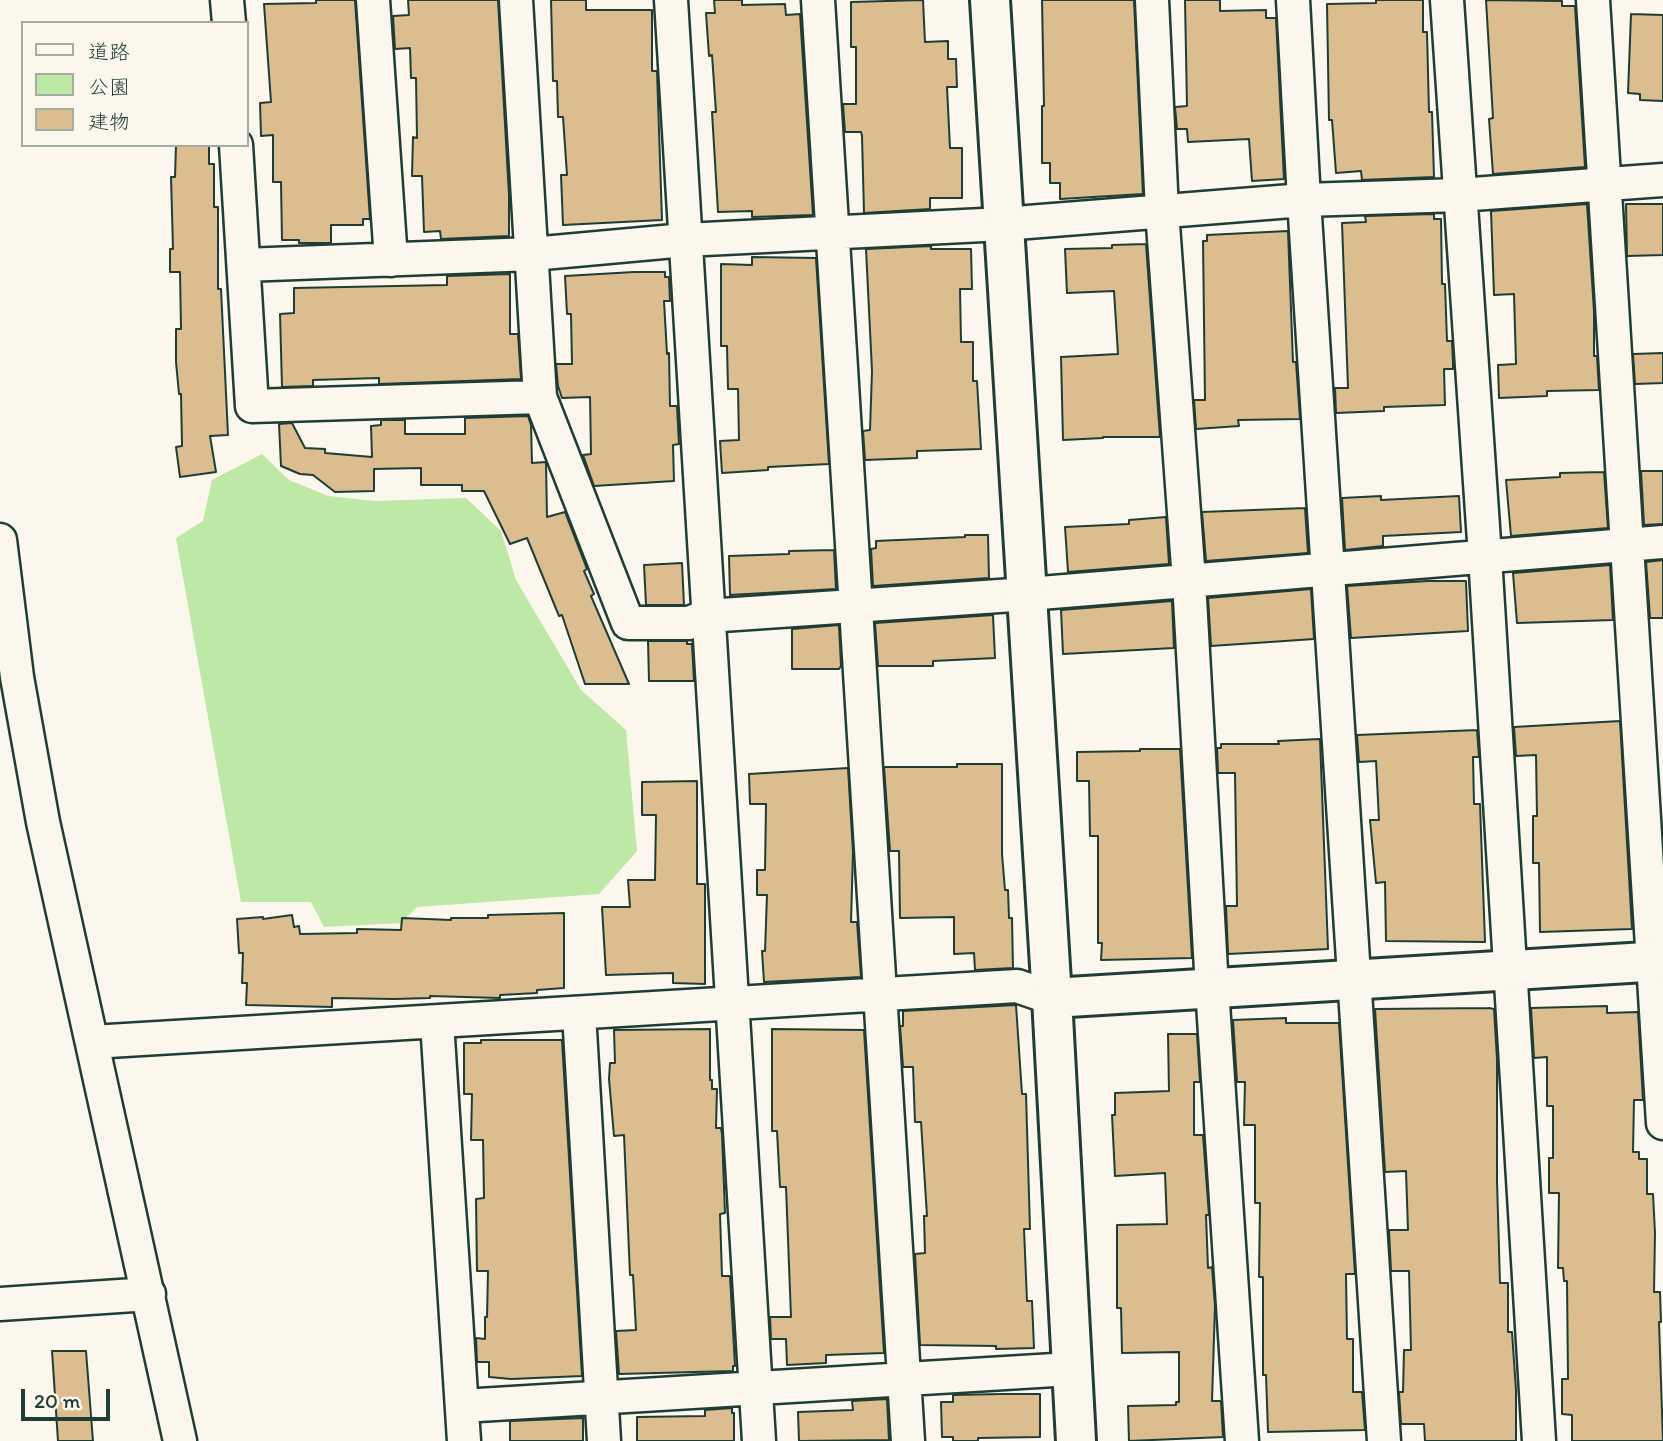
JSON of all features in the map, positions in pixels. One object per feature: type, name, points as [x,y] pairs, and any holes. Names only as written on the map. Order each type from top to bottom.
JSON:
[{"type":"street","points":[[227,0],[229,21]]},
{"type":"street","points":[[373,0],[391,260]]},
{"type":"street","points":[[516,0],[540,397],[628,623],[689,623],[707,616],[1028,594],[1663,542]]},
{"type":"street","points":[[671,0],[759,1441]]},
{"type":"street","points":[[818,0],[908,1441]]},
{"type":"street","points":[[990,0],[1028,594],[1076,1441]]},
{"type":"street","points":[[1152,0],[1163,211],[1189,580],[1212,988],[1242,1441]]},
{"type":"street","points":[[1293,0],[1384,1441]]},
{"type":"street","points":[[1447,0],[1485,556],[1539,1441]]},
{"type":"street","points":[[1593,0],[1658,961],[1663,1123]]},
{"type":"street","points":[[236,147],[252,406],[540,397]]},
{"type":"street","points":[[244,265],[532,254],[685,240],[1003,224],[1304,201],[1459,195],[1663,180]]},
{"type":"street","points":[[0,540],[17,677],[41,809],[180,1441]]},
{"type":"street","points":[[92,1042],[1017,986],[1052,998],[1658,961]]},
{"type":"street","points":[[579,1013],[604,1441]]},
{"type":"street","points":[[437,1022],[464,1441]]},
{"type":"street","points":[[0,1304],[149,1294]]},
{"type":"street","points":[[462,1406],[1070,1369]]},
{"type":"green space","points":[[262,454],[289,480],[328,496],[374,501],[466,498],[501,531],[516,580],[581,690],[626,730],[637,851],[599,894],[417,907],[401,923],[324,927],[311,902],[241,902],[176,538],[203,521],[212,480]]},
{"type":"building","points":[[316,0],[355,0],[370,219],[363,219],[363,225],[331,225],[331,243],[299,243],[299,240],[282,240],[281,182],[273,182],[273,135],[261,136],[260,103],[271,102],[264,4],[316,3]]},
{"type":"building","points":[[408,0],[498,0],[509,236],[441,239],[440,231],[424,232],[422,176],[412,176],[413,137],[417,138],[416,78],[411,78],[410,48],[395,49],[393,16],[409,15]]},
{"type":"building","points":[[551,0],[586,0],[586,10],[652,10],[652,71],[657,71],[662,220],[563,225],[561,175],[567,175],[563,117],[558,117],[557,81],[553,81]]},
{"type":"building","points":[[714,0],[742,0],[742,5],[785,4],[786,15],[800,14],[813,215],[752,217],[752,211],[718,212],[712,112],[716,112],[706,13],[715,13]]},
{"type":"building","points":[[923,0],[925,42],[948,41],[948,59],[956,59],[957,87],[947,87],[950,148],[962,148],[962,198],[930,198],[930,209],[864,213],[862,136],[861,132],[845,132],[843,104],[856,104],[856,47],[851,47],[851,2]]},
{"type":"building","points":[[1042,0],[1134,0],[1143,194],[1060,199],[1060,183],[1050,183],[1050,163],[1042,163]]},
{"type":"building","points":[[1185,0],[1220,0],[1220,11],[1266,10],[1266,18],[1276,18],[1284,179],[1252,181],[1249,139],[1188,142],[1187,129],[1177,129],[1175,107],[1187,106]]},
{"type":"building","points":[[1376,0],[1423,0],[1434,177],[1362,180],[1361,171],[1336,173],[1332,120],[1329,120],[1327,4],[1376,3]]},
{"type":"building","points":[[1486,0],[1562,1],[1562,6],[1575,6],[1585,167],[1493,174],[1489,119],[1493,118]]},
{"type":"building","points":[[1631,14],[1663,15],[1663,101],[1640,100],[1640,94],[1628,93]]},
{"type":"building","points":[[176,147],[209,147],[209,164],[214,164],[214,207],[218,207],[218,289],[221,289],[228,435],[210,436],[216,472],[180,477],[176,447],[182,446],[181,394],[176,362],[176,329],[181,329],[180,272],[170,272],[170,249],[173,249],[171,177],[175,177]]},
{"type":"building","points":[[1587,204],[1594,356],[1597,356],[1599,390],[1547,391],[1547,396],[1499,398],[1498,365],[1516,364],[1514,294],[1494,295],[1491,211]]},
{"type":"building","points":[[1626,204],[1663,204],[1663,255],[1627,256]]},
{"type":"building","points":[[1434,214],[1434,219],[1441,219],[1442,284],[1445,284],[1447,341],[1452,341],[1453,369],[1444,369],[1445,405],[1384,407],[1384,411],[1336,413],[1335,388],[1348,388],[1342,223],[1366,222],[1365,216]]},
{"type":"building","points":[[1288,231],[1293,362],[1296,362],[1300,419],[1238,420],[1239,426],[1196,429],[1194,400],[1205,400],[1203,241],[1207,241],[1207,235]]},
{"type":"building","points":[[1146,244],[1160,437],[1063,440],[1061,357],[1118,354],[1114,291],[1067,293],[1065,249]]},
{"type":"building","points":[[931,246],[931,249],[971,249],[972,289],[960,289],[961,342],[973,342],[973,381],[977,381],[981,449],[917,451],[917,458],[865,460],[863,431],[870,430],[872,371],[866,249]]},
{"type":"building","points":[[752,257],[816,258],[829,464],[768,467],[768,470],[722,473],[720,441],[739,440],[738,389],[728,389],[727,346],[721,346],[721,264],[752,265]]},
{"type":"building","points":[[665,272],[665,277],[669,277],[670,301],[664,301],[670,406],[677,406],[679,444],[673,445],[674,481],[594,486],[583,455],[591,454],[590,397],[562,398],[558,386],[556,364],[572,364],[571,314],[567,314],[565,276]]},
{"type":"building","points":[[510,274],[510,334],[518,334],[521,379],[379,384],[379,378],[313,380],[313,386],[282,387],[280,314],[294,313],[294,288],[447,285],[447,276]]},
{"type":"building","points":[[1663,353],[1663,383],[1635,384],[1633,354]]},
{"type":"building","points":[[528,416],[531,425],[532,463],[546,462],[547,517],[565,512],[587,569],[584,571],[594,594],[591,596],[629,684],[585,684],[562,615],[559,616],[527,538],[510,544],[484,491],[462,491],[462,485],[421,485],[421,468],[374,469],[374,491],[335,492],[313,475],[300,474],[281,466],[279,424],[292,423],[305,448],[325,449],[325,453],[372,457],[371,426],[381,425],[381,420],[405,420],[405,434],[465,434],[465,418]]},
{"type":"building","points":[[1641,471],[1663,471],[1663,524],[1644,525]]},
{"type":"building","points":[[1604,472],[1608,528],[1511,536],[1506,480],[1560,477],[1560,473]]},
{"type":"building","points":[[1381,496],[1381,500],[1459,496],[1461,532],[1383,536],[1383,546],[1345,550],[1342,498]]},
{"type":"building","points":[[1305,508],[1308,553],[1206,561],[1202,512]]},
{"type":"building","points":[[1166,517],[1169,564],[1068,572],[1065,527],[1129,524],[1129,520]]},
{"type":"building","points":[[988,535],[989,578],[873,586],[871,549],[876,548],[876,541]]},
{"type":"building","points":[[834,550],[836,589],[730,595],[729,556]]},
{"type":"building","points":[[1663,560],[1663,618],[1650,618],[1646,562]]},
{"type":"building","points":[[682,563],[684,605],[646,605],[644,565]]},
{"type":"building","points":[[1610,565],[1613,620],[1517,623],[1513,573]]},
{"type":"building","points":[[1466,581],[1468,631],[1351,638],[1347,586]]},
{"type":"building","points":[[1311,589],[1314,639],[1211,646],[1208,598]]},
{"type":"building","points":[[1172,601],[1174,648],[1063,654],[1061,610]]},
{"type":"building","points":[[993,615],[995,658],[933,661],[933,666],[878,666],[875,623]]},
{"type":"building","points":[[839,625],[839,669],[792,669],[792,629]]},
{"type":"building","points":[[648,641],[687,641],[687,644],[692,644],[694,681],[649,681]]},
{"type":"building","points":[[1620,721],[1632,929],[1540,932],[1539,863],[1533,863],[1533,816],[1537,816],[1536,755],[1516,756],[1514,727]]},
{"type":"building","points":[[1477,730],[1479,757],[1473,757],[1474,804],[1480,804],[1485,942],[1386,941],[1385,882],[1376,883],[1370,820],[1379,820],[1376,761],[1359,762],[1357,735]]},
{"type":"building","points":[[1320,739],[1328,949],[1228,954],[1226,906],[1237,906],[1235,773],[1218,773],[1217,748],[1221,748],[1221,744],[1279,744],[1278,741]]},
{"type":"building","points":[[1180,749],[1192,958],[1101,960],[1102,943],[1098,943],[1098,836],[1090,836],[1089,781],[1077,781],[1077,752]]},
{"type":"building","points":[[957,764],[1002,764],[1002,854],[1009,918],[1012,918],[1013,968],[975,970],[974,953],[954,954],[954,917],[900,918],[899,851],[890,851],[884,767],[957,767]]},
{"type":"building","points":[[848,768],[853,852],[851,922],[857,922],[861,977],[764,982],[762,951],[765,951],[767,895],[757,895],[757,870],[765,870],[766,804],[750,804],[749,774]]},
{"type":"building","points":[[697,781],[697,884],[705,884],[705,984],[673,983],[673,973],[606,975],[602,907],[630,907],[628,880],[655,880],[656,815],[642,815],[642,782]]},
{"type":"building","points":[[564,913],[564,988],[500,995],[500,998],[332,998],[332,1007],[246,1005],[247,983],[242,983],[243,953],[239,953],[237,919],[292,915],[294,927],[299,926],[300,934],[357,933],[357,929],[401,930],[402,918],[451,920],[488,918],[488,915]]},
{"type":"building","points":[[1016,1005],[1022,1094],[1026,1094],[1030,1229],[1024,1229],[1027,1301],[1032,1301],[1034,1348],[920,1345],[915,1254],[925,1253],[924,1216],[927,1216],[921,1122],[915,1122],[913,1067],[903,1067],[900,1026],[903,1026],[903,1011]]},
{"type":"building","points":[[1607,1006],[1607,1013],[1638,1012],[1643,1100],[1634,1100],[1633,1152],[1639,1152],[1639,1159],[1647,1159],[1647,1194],[1653,1194],[1654,1292],[1660,1292],[1663,1441],[1572,1441],[1572,1415],[1562,1414],[1562,1379],[1568,1379],[1567,1281],[1564,1281],[1563,1268],[1558,1268],[1559,1193],[1549,1193],[1549,1158],[1553,1158],[1553,1106],[1547,1106],[1547,1057],[1534,1058],[1531,1008]]},
{"type":"building","points":[[1375,1009],[1494,1009],[1497,1059],[1500,1283],[1508,1283],[1508,1332],[1512,1332],[1516,1390],[1516,1441],[1425,1441],[1424,1424],[1401,1424],[1399,1392],[1403,1392],[1404,1350],[1411,1350],[1409,1271],[1391,1271],[1389,1230],[1408,1230],[1406,1171],[1385,1172]]},
{"type":"building","points":[[1286,1018],[1286,1023],[1339,1023],[1355,1274],[1346,1274],[1347,1339],[1353,1339],[1353,1392],[1362,1392],[1365,1430],[1268,1432],[1266,1375],[1263,1375],[1263,1277],[1259,1277],[1260,1203],[1255,1203],[1255,1125],[1244,1125],[1245,1082],[1237,1082],[1233,1020]]},
{"type":"building","points":[[710,1029],[710,1080],[712,1089],[717,1089],[716,1128],[721,1128],[722,1134],[725,1213],[720,1214],[722,1276],[730,1276],[735,1366],[733,1371],[619,1374],[616,1331],[636,1330],[633,1275],[630,1275],[624,1135],[614,1136],[609,1079],[610,1063],[615,1063],[614,1030]]},
{"type":"building","points":[[772,1029],[864,1030],[884,1353],[826,1355],[826,1363],[787,1365],[786,1339],[771,1339],[770,1317],[791,1317],[786,1187],[780,1187],[777,1131],[772,1131]]},
{"type":"building","points":[[1168,1034],[1197,1034],[1200,1082],[1194,1082],[1194,1135],[1203,1135],[1209,1215],[1206,1215],[1208,1268],[1212,1267],[1215,1306],[1212,1401],[1221,1401],[1223,1437],[1129,1441],[1128,1406],[1176,1405],[1176,1402],[1179,1402],[1179,1352],[1122,1353],[1121,1308],[1117,1308],[1117,1225],[1167,1224],[1165,1173],[1115,1176],[1112,1115],[1115,1115],[1115,1093],[1169,1091]]},
{"type":"building","points":[[481,1040],[562,1040],[582,1376],[511,1379],[489,1377],[489,1362],[477,1362],[476,1338],[485,1339],[487,1317],[488,1271],[477,1271],[476,1199],[484,1198],[483,1140],[471,1140],[472,1094],[464,1094],[464,1043],[481,1043]]},
{"type":"building","points":[[52,1351],[86,1351],[93,1441],[58,1441]]},
{"type":"building","points":[[1040,1394],[1040,1437],[953,1441],[953,1437],[942,1437],[941,1402],[953,1402],[953,1395]]},
{"type":"building","points":[[887,1399],[889,1440],[799,1441],[798,1412],[853,1410],[852,1401]]},
{"type":"building","points":[[732,1408],[734,1441],[637,1441],[637,1417],[705,1416],[705,1410]]},
{"type":"building","points":[[583,1418],[583,1441],[510,1441],[510,1421]]}]
